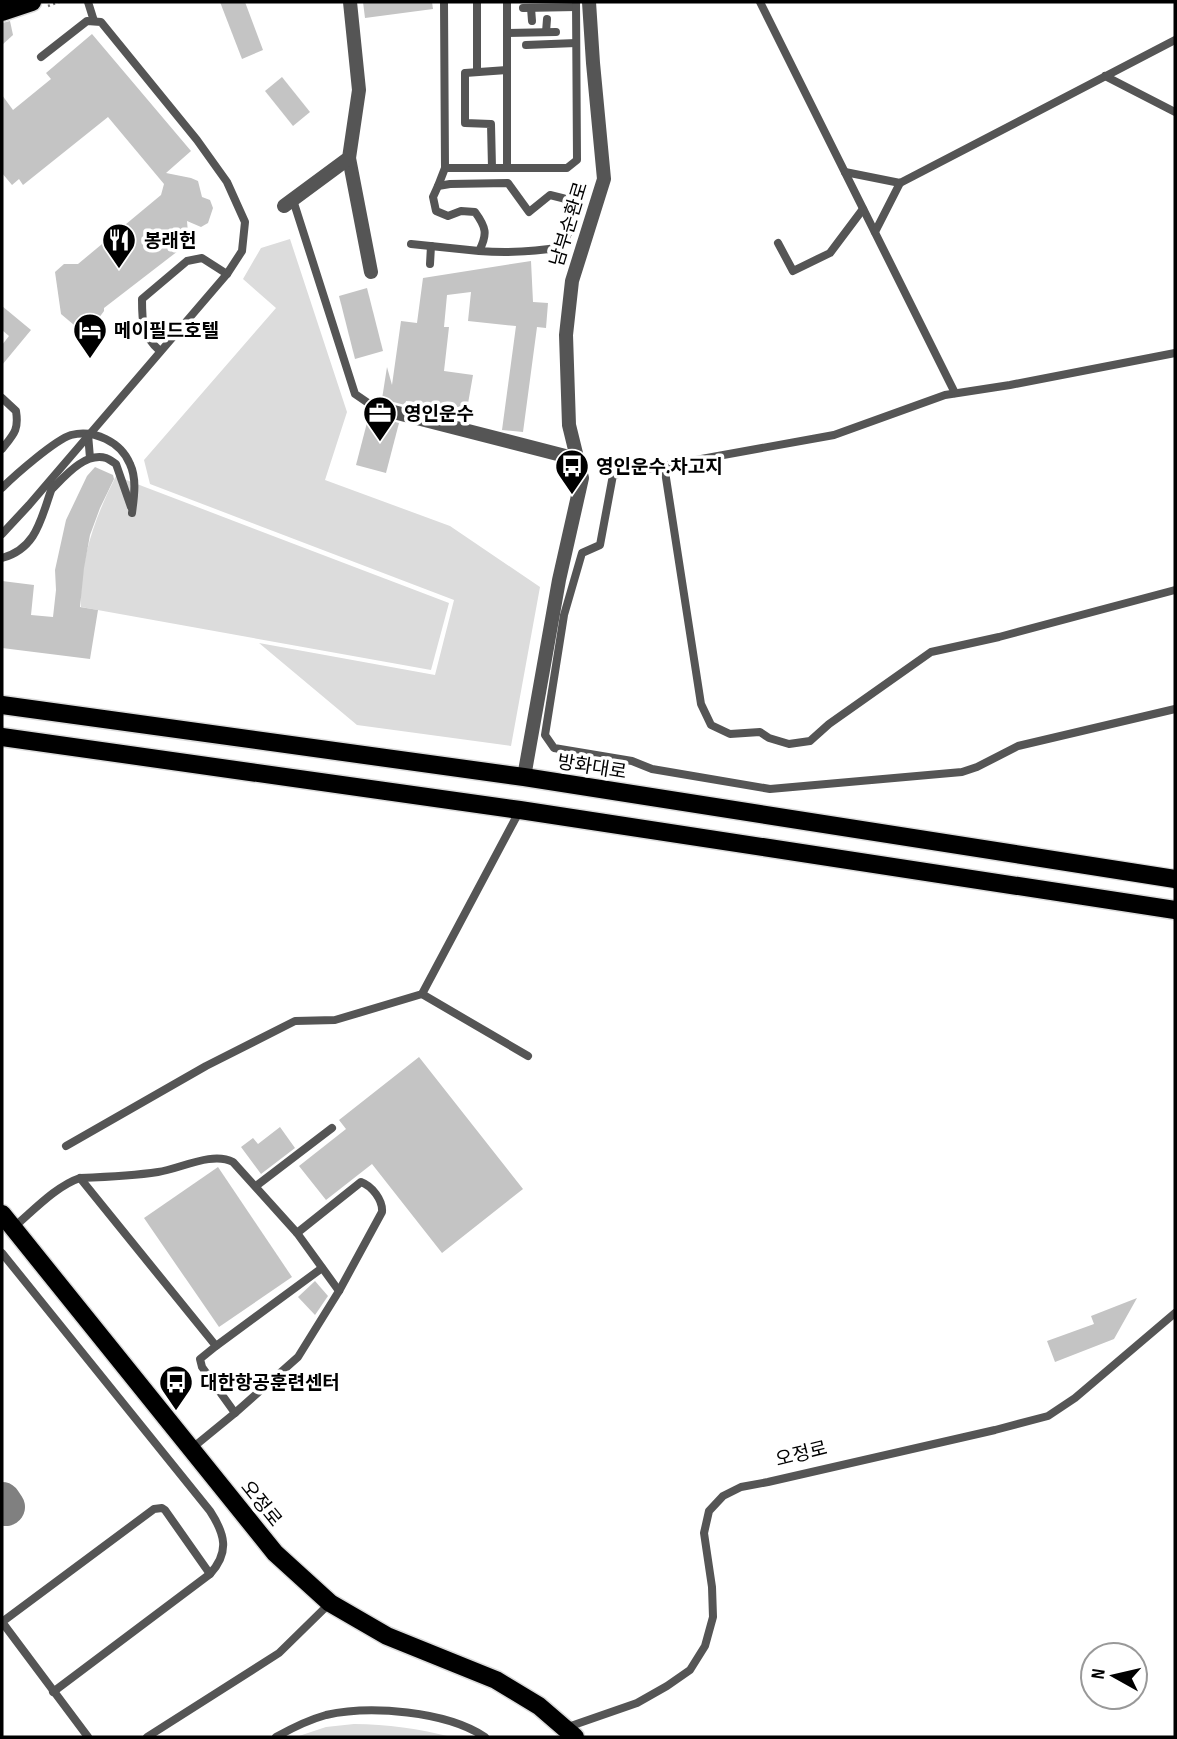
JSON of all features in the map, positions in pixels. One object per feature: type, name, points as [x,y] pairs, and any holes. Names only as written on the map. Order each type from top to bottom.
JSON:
[{"type":"main road","points":[[2,12],[32,2]]},
{"type":"main road","name":"방화대로","points":[[2,705],[524,777],[1175,879]]},
{"type":"main road","points":[[2,737],[520,810],[1175,910]]},
{"type":"main road","name":"오정로","points":[[7,1221],[275,1553],[330,1604],[387,1636],[496,1680],[539,1706],[570,1733]]},
{"type":"street","points":[[350,2],[359,90],[349,158],[371,272]]},
{"type":"street","name":"남부순환로","points":[[524,777],[559,580],[582,478],[569,425],[566,335],[572,281],[604,179],[593,64],[581,3]]},
{"type":"street","points":[[289,203],[349,158]]},
{"type":"street","points":[[374,407],[578,459]]},
{"type":"lane","points":[[88,2],[94,20]]},
{"type":"lane","points":[[444,2],[445,168],[433,197],[436,211],[448,216],[461,211],[475,212],[484,224],[485,240],[479,251]]},
{"type":"lane","points":[[477,2],[477,72]]},
{"type":"lane","points":[[507,2],[507,168]]},
{"type":"lane","points":[[760,2],[955,393]]},
{"type":"lane","points":[[445,168],[567,168],[577,160],[576,43],[581,3],[527,8],[532,21]]},
{"type":"lane","points":[[546,32],[547,19]]},
{"type":"lane","points":[[2,534],[227,274],[242,251],[245,222],[227,182],[197,140],[102,22],[87,21],[41,57]]},
{"type":"lane","points":[[507,33],[556,32]]},
{"type":"lane","points":[[875,232],[900,183],[1175,40]]},
{"type":"lane","points":[[526,44],[537,49],[576,43]]},
{"type":"lane","points":[[492,168],[492,124],[465,123],[465,74],[507,70]]},
{"type":"lane","points":[[1105,76],[1175,112]]},
{"type":"lane","points":[[845,172],[900,183]]},
{"type":"lane","points":[[411,244],[497,252],[540,251],[562,247],[570,229],[573,212],[566,200],[550,195],[529,212],[508,183],[438,186]]},
{"type":"lane","points":[[289,203],[355,394],[374,407]]},
{"type":"lane","points":[[778,243],[793,271],[830,253],[863,209]]},
{"type":"lane","points":[[430,264],[431,246]]},
{"type":"lane","points":[[160,351],[148,341],[142,319],[142,299],[187,261],[202,258],[227,274]]},
{"type":"lane","points":[[1175,353],[945,395],[834,435],[613,475],[600,545],[582,553],[564,615],[545,735],[554,748],[632,761],[652,769],[770,789],[962,772],[1018,746],[1175,709]]},
{"type":"lane","points":[[2,398],[16,411],[18,424],[2,449]]},
{"type":"lane","points":[[88,434],[90,458]]},
{"type":"lane","points":[[2,488],[70,435],[88,434],[105,438],[124,454],[131,466],[135,489],[132,513],[116,464],[104,457],[90,458],[73,468],[52,489]]},
{"type":"lane","points":[[664,464],[701,704],[711,726],[730,734],[760,732],[769,738],[789,744],[810,741],[829,724],[931,652],[999,637],[1175,590]]},
{"type":"lane","points":[[2,558],[15,554],[32,540],[59,468]]},
{"type":"lane","points":[[66,1146],[206,1066],[295,1021],[335,1020],[422,994],[520,810]]},
{"type":"lane","points":[[422,994],[528,1056]]},
{"type":"lane","points":[[256,1186],[332,1128]]},
{"type":"lane","points":[[7,1221],[67,1183],[80,1178],[161,1172],[211,1158],[224,1158],[233,1161],[297,1233],[340,1291]]},
{"type":"lane","points":[[80,1178],[216,1346]]},
{"type":"lane","points":[[191,1449],[298,1357],[340,1291],[382,1212],[382,1206],[368,1185],[361,1182],[297,1233]]},
{"type":"lane","points":[[2,1253],[210,1511],[219,1526],[223,1548],[222,1556],[210,1574],[53,1692]]},
{"type":"lane","points":[[235,1413],[200,1363],[203,1356],[322,1268]]},
{"type":"lane","name":"오정로","points":[[570,1733],[637,1703],[690,1670],[705,1646],[713,1617],[712,1587],[704,1533],[709,1511],[723,1496],[741,1487],[1048,1416],[1075,1398],[1175,1313]]},
{"type":"lane","points":[[88,1737],[2,1622],[154,1508],[162,1508],[168,1515],[210,1574]]},
{"type":"lane","points":[[147,1737],[279,1653],[330,1604]]},
{"type":"lane","points":[[276,1737],[296,1726],[325,1716],[352,1711],[382,1711],[433,1717],[485,1737]]},
{"type":"shaded area","points":[[290,239],[347,412],[325,480],[450,526],[540,587],[511,746],[357,725],[259,643],[435,675],[454,600],[150,484],[144,460],[276,308],[243,279],[261,248]]},
{"type":"shaded area","points":[[116,476],[449,603],[431,670],[81,607],[83,573],[90,540],[101,507]]},
{"type":"shaded area","points":[[354,1724],[403,1728],[452,1737],[296,1737],[326,1727]]},
{"type":"building","points":[[220,2],[245,2],[263,50],[242,59]]},
{"type":"building","points":[[363,2],[432,2],[433,9],[365,18]]},
{"type":"building","points":[[10,21],[13,35],[2,45],[2,23]]},
{"type":"building","points":[[92,34],[191,151],[166,173],[198,181],[202,197],[210,200],[213,208],[208,223],[201,227],[187,221],[188,233],[182,238],[187,244],[104,308],[93,326],[74,325],[61,314],[55,272],[64,264],[78,264],[161,195],[164,184],[108,117],[23,185],[19,179],[12,185],[2,173],[2,95],[13,110],[51,79],[46,73]]},
{"type":"building","points":[[282,77],[310,112],[293,126],[265,91]]},
{"type":"building","points":[[531,261],[533,302],[548,303],[546,328],[537,327],[523,432],[502,430],[516,326],[468,321],[471,292],[447,295],[444,327],[449,327],[444,371],[473,375],[466,415],[445,412],[446,406],[406,401],[405,405],[382,399],[387,367],[392,385],[401,321],[417,323],[423,278]]},
{"type":"building","points":[[367,288],[383,351],[355,359],[339,296]]},
{"type":"building","points":[[2,306],[31,330],[2,365],[2,345],[9,336],[2,330]]},
{"type":"building","points":[[369,415],[399,423],[386,473],[356,465]]},
{"type":"building","points":[[95,467],[113,475],[114,479],[90,535],[84,568],[80,607],[98,610],[90,659],[2,648],[2,581],[34,585],[31,615],[53,617],[55,570],[66,520],[87,476]]},
{"type":"building","points":[[419,1057],[523,1189],[442,1253],[372,1164],[326,1200],[299,1166],[346,1129],[339,1120]]},
{"type":"building","points":[[280,1127],[295,1148],[261,1174],[241,1147],[253,1138],[258,1144]]},
{"type":"building","points":[[218,1167],[292,1277],[219,1327],[144,1218]]},
{"type":"building","points":[[315,1281],[328,1296],[315,1315],[298,1297]]},
{"type":"building","points":[[1137,1298],[1114,1339],[1055,1362],[1047,1341],[1094,1324],[1091,1316]]},
{"type":"taxiway","points":[[2,1501],[6,1507]]},
{"type":"place","name":"봉래헌","points":[[119,270]]},
{"type":"place","name":"메이필드호텔","points":[[90,360]]},
{"type":"place","name":"영인운수","points":[[380,443]]},
{"type":"place","name":"영인운수.차고지","points":[[572,496]]},
{"type":"place","name":"대한항공훈련센터","points":[[176,1412]]}]
